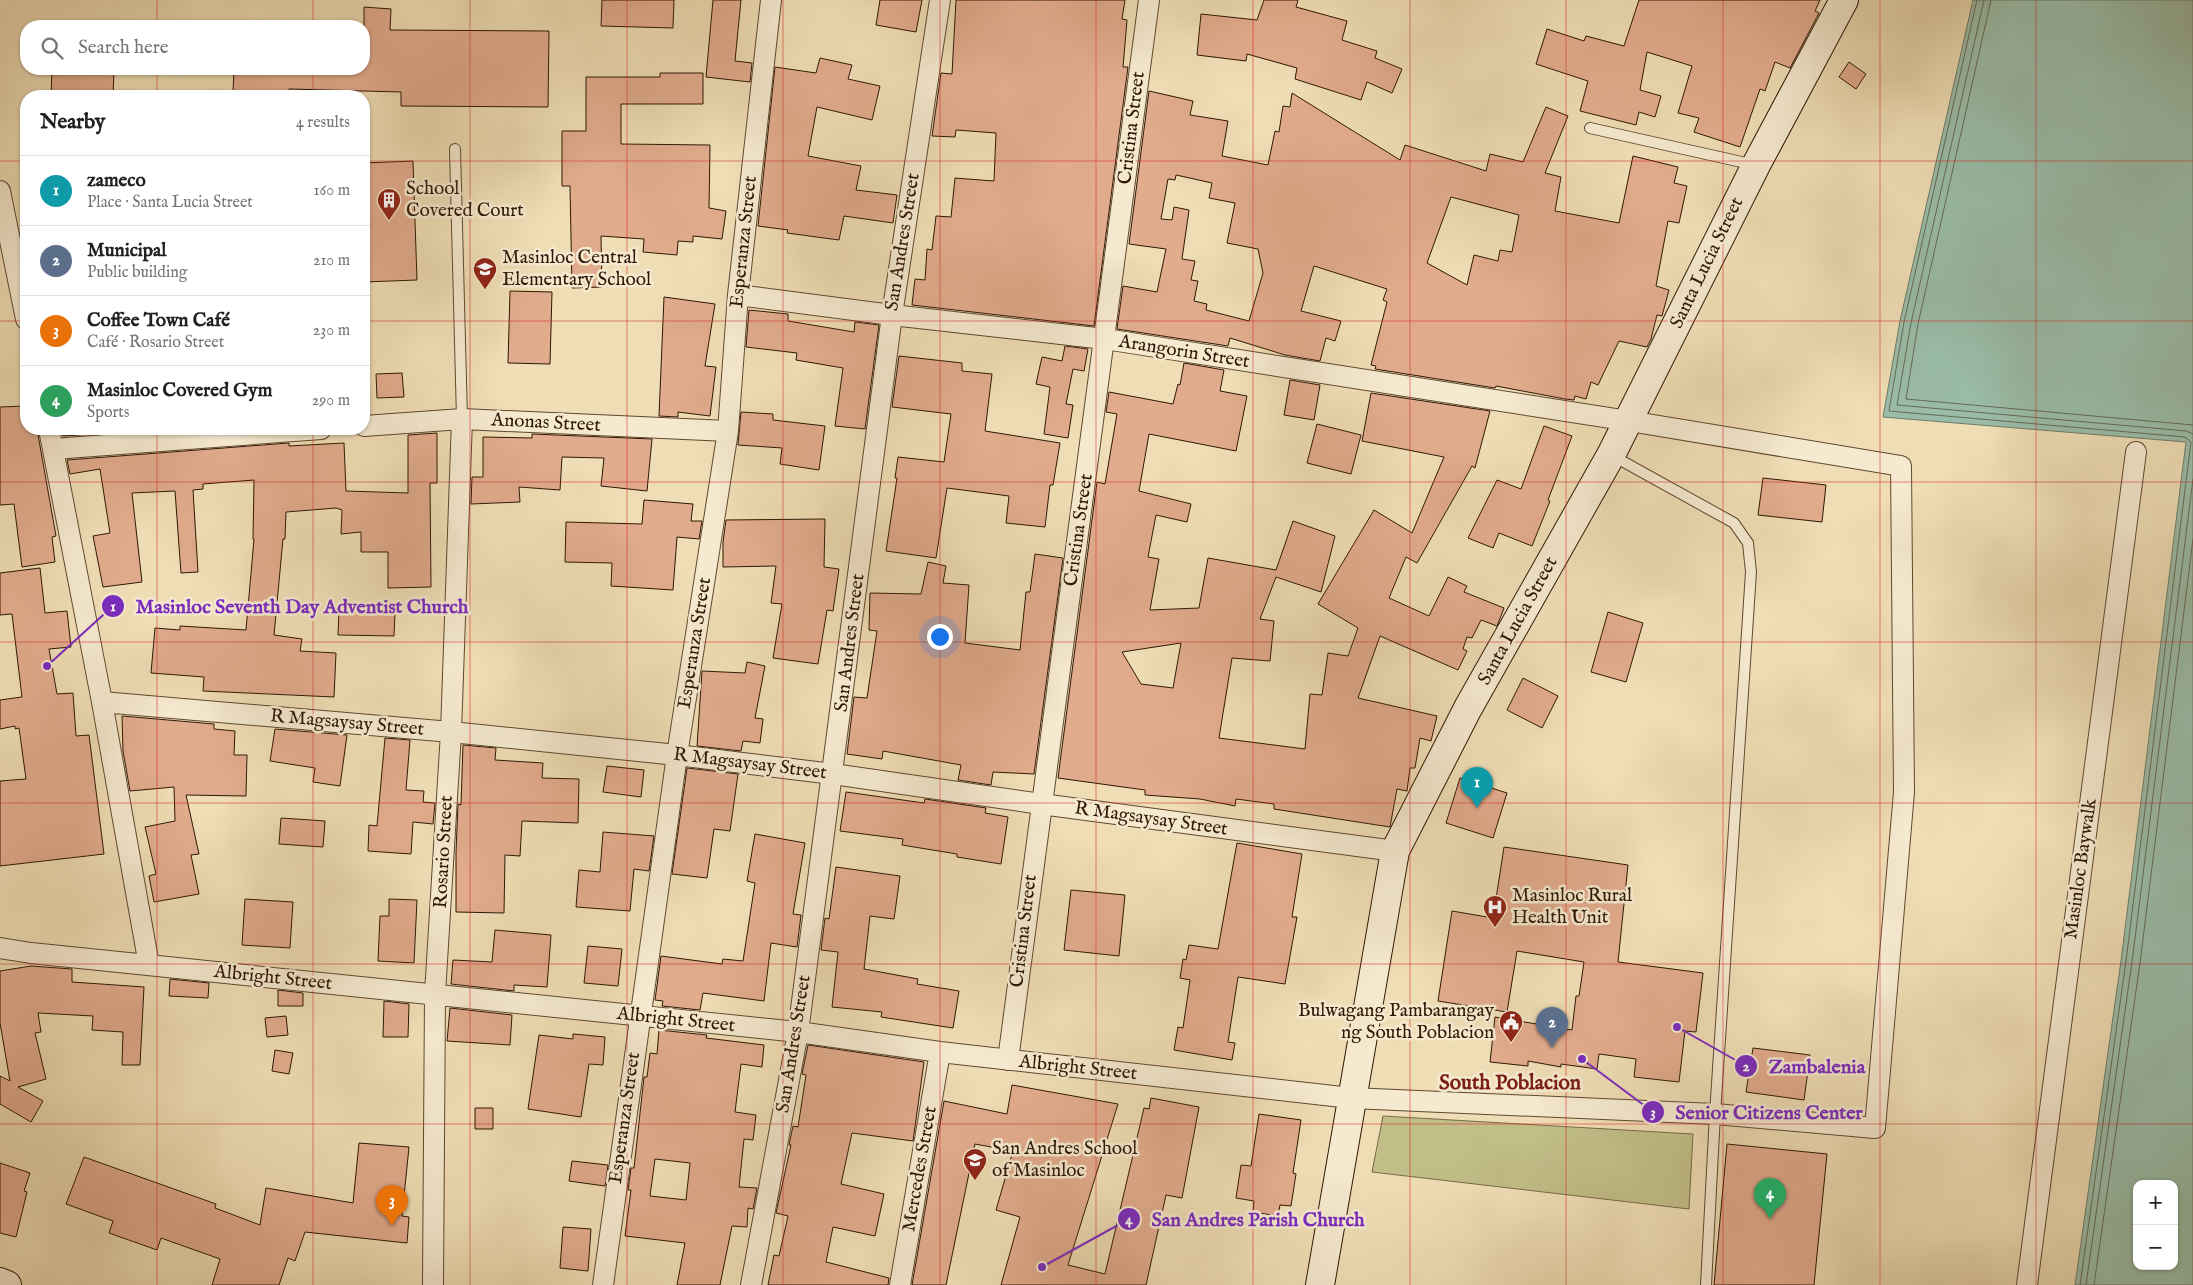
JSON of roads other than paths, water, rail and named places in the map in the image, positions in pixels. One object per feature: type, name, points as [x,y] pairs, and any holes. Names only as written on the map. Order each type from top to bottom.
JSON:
[{"type":"street","name":"Esperanza Street","points":[[603,1285],[677,755],[728,431],[738,295],[772,0]]},
{"type":"street","name":"San Andres Street","points":[[751,1285],[798,1032],[892,316],[940,0]]},
{"type":"street","name":"Cristina Street","points":[[1008,1060],[1149,0]]},
{"type":"street","name":"Santa Lucia Street","points":[[1320,1285],[1395,851],[1468,708],[1629,421],[1756,165],[1844,0]]},
{"type":"street","points":[[0,191],[20,289]]},
{"type":"street","name":"Arangorin Street","points":[[738,295],[892,316],[1105,339],[1629,421],[1901,466],[1904,792],[1875,1128],[1714,1114]]},
{"type":"street","name":"Anonas Street","points":[[370,426],[462,420],[728,431]]},
{"type":"street","name":"Rosario Street","points":[[433,1285],[435,994],[451,732],[462,420]]},
{"type":"street","points":[[50,435],[102,702],[149,965]]},
{"type":"street","points":[[53,449],[241,435]]},
{"type":"street","name":"Masinloc Baywalk","points":[[2026,1285],[2136,452]]},
{"type":"street","name":"R Magsaysay Street","points":[[102,702],[451,732],[677,755],[833,774],[1395,851]]},
{"type":"street","name":"Albright Street","points":[[0,948],[639,1017],[798,1032],[940,1052],[1351,1098],[1714,1114]]},
{"type":"street","name":"Mercedes Street","points":[[900,1285],[940,1052]]},
{"type":"street","points":[[0,1282],[6,1285]]},
{"type":"lane","points":[[1590,128],[1756,165]]},
{"type":"lane","points":[[455,149],[462,420]]},
{"type":"lane","points":[[1611,455],[1734,523],[1748,543],[1751,572],[1714,1114],[1706,1285]]},
{"type":"water","points":[[1973,0],[2193,0],[2193,1285],[2075,1285],[2121,961],[2186,442],[1883,417],[1900,321]]},
{"type":"place","name":"School Covered Court","points":[[389,221]]},
{"type":"place","name":"Masinloc Central Elementary School","points":[[485,290]]},
{"type":"place","name":"Masinloc Seventh Day Adventist Church","points":[[47,666]]},
{"type":"place","name":"zameco","points":[[1477,808]]},
{"type":"place","name":"Masinloc Rural Health Unit","points":[[1495,928]]},
{"type":"place","name":"Zambalenia","points":[[1677,1027]]},
{"type":"place","name":"Bulwagang Pambarangay ng South Poblacion","points":[[1511,1043]]},
{"type":"place","name":"Municipal","points":[[1552,1048]]},
{"type":"place","name":"Senior Citizens Center","points":[[1582,1059]]},
{"type":"place","name":"San Andres School of Masinloc","points":[[975,1181]]},
{"type":"place","name":"Masinloc Covered Gym","points":[[1770,1219]]},
{"type":"place","name":"Coffee Town Café","points":[[392,1226]]},
{"type":"place","name":"San Andres Parish Church","points":[[1042,1267]]},
{"type":"district","name":"South Poblacion","points":[[1510,1083]]}]
